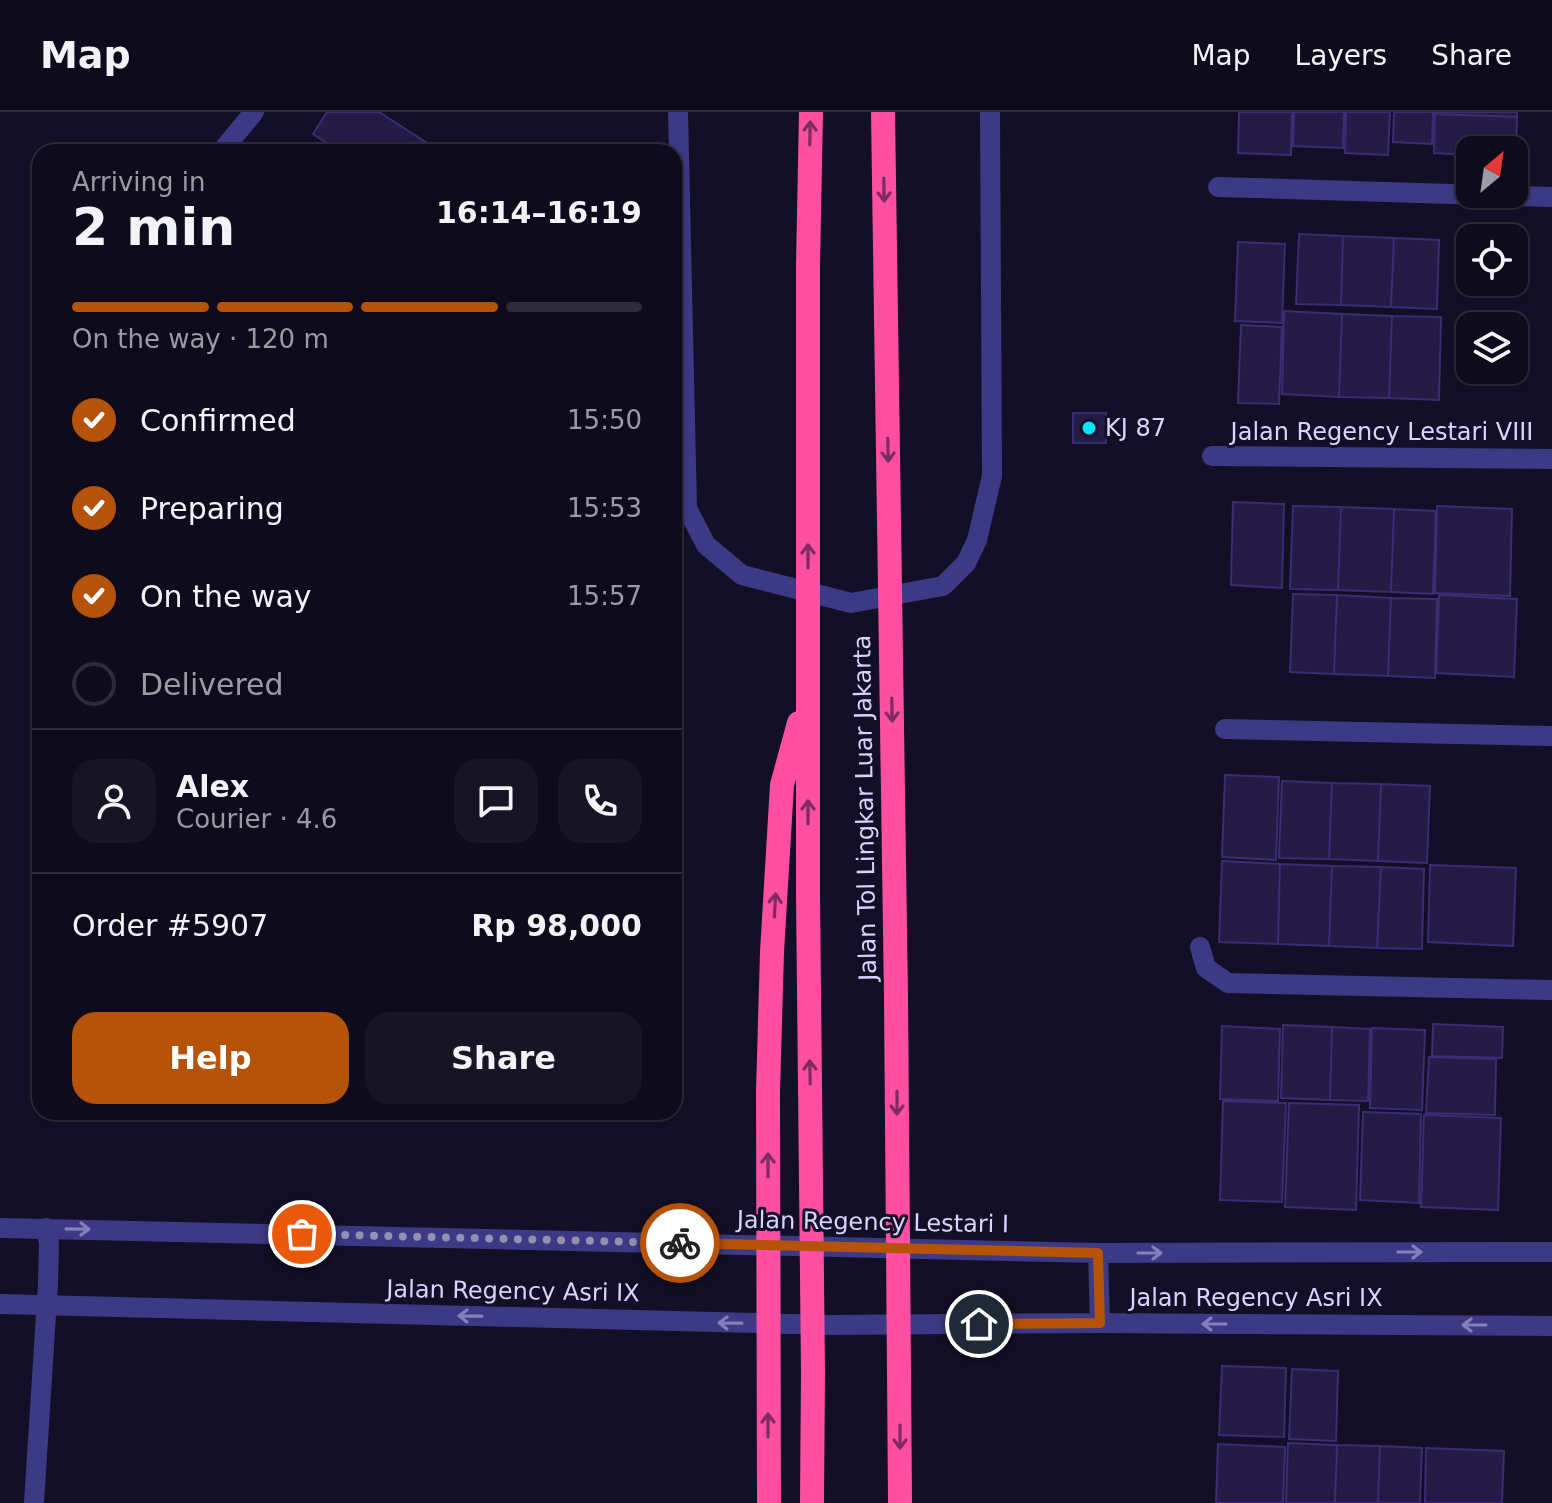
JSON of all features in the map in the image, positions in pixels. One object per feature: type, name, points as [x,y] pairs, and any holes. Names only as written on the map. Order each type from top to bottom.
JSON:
[{"type":"highway","points":[[811,112],[808,894],[812,1503]]},
{"type":"highway","name":"Jalan Tol Lingkar Luar Jakarta","points":[[883,112],[896,965],[900,1503]]},
{"type":"highway","points":[[769,1503],[768,1092],[772,952],[782,785],[808,690]]},
{"type":"street","points":[[228,144],[254,112]]},
{"type":"street","points":[[678,112],[679,144]]},
{"type":"street","points":[[682,288],[687,508],[706,545],[742,575],[851,603],[943,586],[966,563],[977,540],[992,476],[990,112]]},
{"type":"street","points":[[1218,187],[1552,197]]},
{"type":"street","name":"Jalan Regency Lestari VIII","points":[[1212,456],[1552,459]]},
{"type":"street","points":[[1225,729],[1552,736]]},
{"type":"street","points":[[1200,947],[1206,968],[1228,983],[1552,990]]},
{"type":"street","name":"Jalan Regency Lestari I","points":[[0,1228],[48,1236],[1098,1258],[1552,1252]]},
{"type":"street","points":[[34,1503],[48,1283],[48,1236]]},
{"type":"street","points":[[1098,1258],[1100,1316]]},
{"type":"street","name":"Jalan Regency Asri IX","points":[[0,1304],[829,1325],[1100,1316],[1552,1326]]},
{"type":"building","points":[[327,112],[379,112],[429,144],[328,144],[313,134]]},
{"type":"building","points":[[1239,112],[1292,112],[1291,155],[1238,153]]},
{"type":"building","points":[[1294,112],[1344,112],[1343,148],[1293,146]]},
{"type":"building","points":[[1346,112],[1390,112],[1388,155],[1345,153]]},
{"type":"building","points":[[1394,112],[1433,112],[1432,144],[1393,142]]},
{"type":"building","points":[[1517,112],[1517,117],[1435,114]]},
{"type":"building","points":[[1435,114],[1517,117],[1517,136],[1456,136],[1456,154],[1434,153]]},
{"type":"building","points":[[1299,234],[1343,236],[1341,305],[1296,304]]},
{"type":"building","points":[[1343,236],[1394,238],[1391,307],[1341,305]]},
{"type":"building","points":[[1394,238],[1439,240],[1437,309],[1391,307]]},
{"type":"building","points":[[1238,242],[1285,244],[1282,323],[1235,321]]},
{"type":"building","points":[[1284,311],[1342,314],[1339,397],[1282,394]]},
{"type":"building","points":[[1342,314],[1392,316],[1389,398],[1339,397]]},
{"type":"building","points":[[1392,316],[1441,317],[1439,400],[1389,398]]},
{"type":"building","points":[[1241,325],[1282,327],[1279,404],[1238,403]]},
{"type":"building","name":"KJ 87","points":[[1073,413],[1106,413],[1106,443],[1073,443]]},
{"type":"building","points":[[1233,502],[1284,504],[1282,588],[1231,585]]},
{"type":"building","points":[[1293,506],[1341,507],[1338,590],[1290,589]]},
{"type":"building","points":[[1437,506],[1512,509],[1510,596],[1435,593]]},
{"type":"building","points":[[1341,507],[1394,509],[1391,592],[1338,590]]},
{"type":"building","points":[[1394,509],[1436,511],[1433,594],[1391,592]]},
{"type":"building","points":[[1293,594],[1337,595],[1334,674],[1290,672]]},
{"type":"building","points":[[1337,595],[1391,598],[1388,676],[1334,674]]},
{"type":"building","points":[[1439,595],[1517,599],[1514,677],[1436,673]]},
{"type":"building","points":[[1391,598],[1437,599],[1435,678],[1388,676]]},
{"type":"building","points":[[1225,775],[1279,777],[1276,860],[1222,857]]},
{"type":"building","points":[[1282,781],[1332,783],[1329,859],[1279,858]]},
{"type":"building","points":[[1332,783],[1381,784],[1378,861],[1329,859]]},
{"type":"building","points":[[1381,784],[1430,786],[1427,863],[1378,861]]},
{"type":"building","points":[[1222,861],[1280,864],[1278,944],[1219,942]]},
{"type":"building","points":[[1280,864],[1332,866],[1329,946],[1278,944]]},
{"type":"building","points":[[1430,865],[1516,868],[1513,946],[1428,942]]},
{"type":"building","points":[[1332,866],[1381,867],[1377,948],[1329,946]]},
{"type":"building","points":[[1381,867],[1424,869],[1422,949],[1377,948]]},
{"type":"building","points":[[1433,1024],[1503,1027],[1502,1058],[1432,1056]]},
{"type":"building","points":[[1283,1025],[1332,1027],[1330,1100],[1281,1098]]},
{"type":"building","points":[[1222,1026],[1280,1029],[1278,1101],[1220,1099]]},
{"type":"building","points":[[1332,1027],[1370,1029],[1368,1101],[1330,1100]]},
{"type":"building","points":[[1372,1028],[1425,1030],[1422,1110],[1370,1108]]},
{"type":"building","points":[[1429,1057],[1496,1059],[1495,1115],[1426,1113]]},
{"type":"building","points":[[1223,1101],[1286,1103],[1282,1202],[1220,1200]]},
{"type":"building","points":[[1289,1103],[1359,1105],[1356,1210],[1285,1207]]},
{"type":"building","points":[[1363,1112],[1421,1114],[1419,1203],[1360,1200]]},
{"type":"building","points":[[1424,1115],[1501,1118],[1498,1210],[1421,1207]]},
{"type":"building","points":[[1222,1366],[1286,1368],[1284,1437],[1219,1435]]},
{"type":"building","points":[[1292,1369],[1338,1371],[1336,1441],[1289,1439]]},
{"type":"building","points":[[1288,1443],[1337,1445],[1335,1503],[1286,1503]]},
{"type":"building","points":[[1218,1444],[1285,1447],[1283,1503],[1216,1503]]},
{"type":"building","points":[[1337,1445],[1380,1446],[1378,1503],[1335,1503]]},
{"type":"building","points":[[1380,1446],[1422,1448],[1420,1503],[1378,1503]]},
{"type":"building","points":[[1426,1448],[1504,1451],[1502,1503],[1425,1503]]},
{"type":"way so far","points":[[302,1234],[680,1243]]},
{"type":"place","name":"KJ 87","points":[[1089,428]]},
{"type":"route","points":[[680,1243],[1098,1253],[1100,1323],[979,1324]]}]
